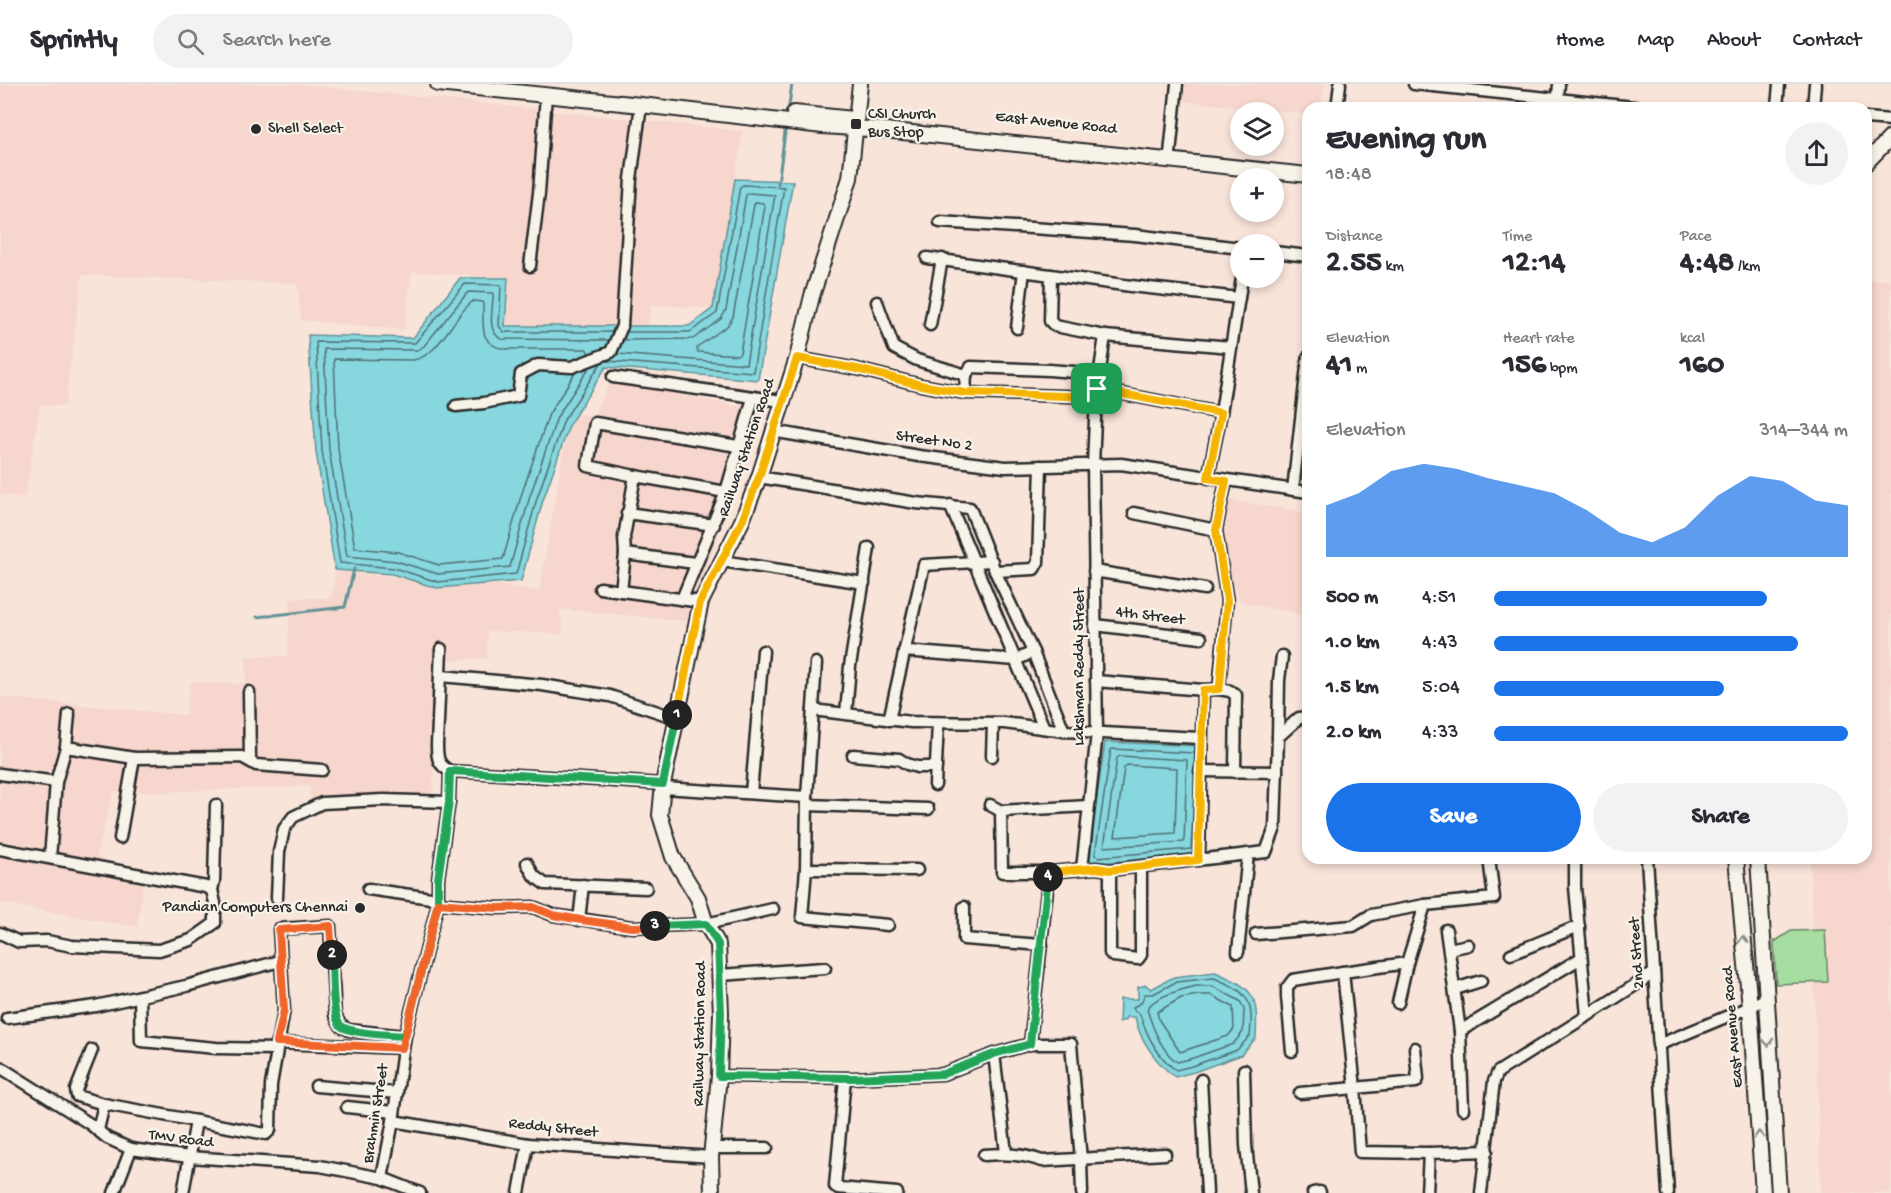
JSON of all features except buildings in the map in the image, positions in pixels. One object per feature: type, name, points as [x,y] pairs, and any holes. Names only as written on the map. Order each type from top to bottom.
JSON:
[{"type":"main road","points":[[438,84],[641,105],[766,115]]},
{"type":"main road","points":[[527,84],[766,115]]},
{"type":"main road","name":"Railway Station Road","points":[[712,1193],[712,1152],[719,1076],[718,944],[706,924],[698,898],[673,858],[660,815],[663,786],[700,602],[742,521],[759,477],[797,358],[812,296],[850,178],[860,84]]},
{"type":"main road","name":"East Avenue Road","points":[[766,115],[1302,167]]},
{"type":"main road","name":"East Avenue Road","points":[[856,124],[884,129],[1302,174]]},
{"type":"main road","points":[[1872,157],[1891,137]]},
{"type":"main road","name":"East Avenue Road","points":[[1737,864],[1750,1007],[1763,1193]]},
{"type":"main road","name":"East Avenue Road","points":[[1758,864],[1779,1193]]},
{"type":"street","points":[[1170,154],[1177,84]]},
{"type":"street","points":[[1338,102],[1340,84]]},
{"type":"street","points":[[1414,84],[1549,102]]},
{"type":"street","points":[[1557,102],[1558,84]]},
{"type":"street","points":[[1778,102],[1779,84]]},
{"type":"street","points":[[1814,102],[1815,84]]},
{"type":"street","points":[[530,266],[539,193],[546,95]]},
{"type":"street","points":[[456,406],[484,404],[518,396],[521,374],[538,365],[572,368],[611,352],[622,326],[631,179],[641,105]]},
{"type":"street","points":[[1872,118],[1891,120]]},
{"type":"street","points":[[940,222],[1135,235],[1230,247]]},
{"type":"street","points":[[1284,253],[1302,255]]},
{"type":"street","points":[[927,258],[1131,286],[1239,298]]},
{"type":"street","points":[[930,325],[942,260]]},
{"type":"street","points":[[1017,328],[1024,271]]},
{"type":"street","points":[[1051,275],[1051,323],[1055,326],[1105,336],[1231,347]]},
{"type":"street","points":[[1208,478],[1221,413],[1240,288]]},
{"type":"street","points":[[877,302],[894,348],[917,360],[966,375]]},
{"type":"street","name":"Lakshman Reddy Street","points":[[1082,869],[1097,733],[1093,465],[1096,393],[1105,336]]},
{"type":"street","points":[[797,358],[965,393],[1096,393],[1221,413]]},
{"type":"street","points":[[965,393],[966,375],[971,367],[1099,374]]},
{"type":"street","points":[[613,377],[782,401]]},
{"type":"street","points":[[682,599],[726,492],[753,398]]},
{"type":"street","points":[[1293,490],[1302,410]]},
{"type":"street","points":[[726,492],[635,477],[588,466],[595,423],[738,446]]},
{"type":"street","name":"Street No 2","points":[[772,431],[919,456],[1005,467],[1121,464],[1302,491]]},
{"type":"street","points":[[889,720],[924,565],[975,563],[1028,571],[1034,569],[1038,562],[1041,466]]},
{"type":"street","points":[[621,591],[625,554],[624,537],[635,477]]},
{"type":"street","points":[[759,477],[916,503],[970,508],[1033,652],[1064,731]]},
{"type":"street","points":[[1219,689],[1227,601],[1216,530],[1226,481]]},
{"type":"street","points":[[950,505],[1044,728]]},
{"type":"street","points":[[627,513],[714,525]]},
{"type":"street","points":[[1134,513],[1216,530]]},
{"type":"street","points":[[846,714],[850,666],[869,548]]},
{"type":"street","points":[[625,554],[695,563]]},
{"type":"street","points":[[722,561],[864,583]]},
{"type":"street","points":[[1095,571],[1205,589]]},
{"type":"street","points":[[600,588],[700,602]]},
{"type":"street","name":"4th Street","points":[[1095,625],[1201,638]]},
{"type":"street","points":[[441,649],[437,758],[443,768],[450,771],[663,786],[751,793],[807,801],[928,809]]},
{"type":"street","points":[[751,793],[763,651]]},
{"type":"street","points":[[904,651],[1016,660],[1033,652]]},
{"type":"street","points":[[1001,811],[1002,872],[1049,872],[1096,868],[1110,870],[1266,852],[1275,828],[1279,680],[1282,656]]},
{"type":"street","points":[[816,663],[802,917],[888,925]]},
{"type":"street","points":[[441,676],[542,685],[610,696],[676,718]]},
{"type":"street","points":[[1096,681],[1230,691],[1236,695],[1235,772]]},
{"type":"street","points":[[1198,860],[1203,690]]},
{"type":"street","points":[[249,692],[250,760]]},
{"type":"street","points":[[813,710],[889,720],[993,723],[1064,731],[1200,738]]},
{"type":"street","points":[[50,858],[56,782],[66,747],[69,714]]},
{"type":"street","points":[[1278,737],[1302,718]]},
{"type":"street","points":[[936,785],[938,723]]},
{"type":"street","points":[[992,756],[993,723]]},
{"type":"street","points":[[66,747],[134,758],[242,757],[256,765],[322,770]]},
{"type":"street","points":[[854,755],[899,759],[917,767],[936,767]]},
{"type":"street","points":[[120,838],[134,758]]},
{"type":"street","name":"Brahmin Street","points":[[382,1178],[402,1048],[438,901],[438,879],[449,802],[450,771]]},
{"type":"street","points":[[1200,771],[1277,772]]},
{"type":"street","points":[[0,774],[56,782]]},
{"type":"street","points":[[277,898],[279,852],[284,829],[293,816],[322,803],[383,800],[449,802]]},
{"type":"street","points":[[0,933],[19,942],[159,950],[191,940],[216,923],[212,891],[216,805]]},
{"type":"street","points":[[990,806],[1001,811],[1088,806]]},
{"type":"street","points":[[0,849],[206,887],[212,891]]},
{"type":"street","points":[[1238,952],[1248,854]]},
{"type":"street","points":[[527,862],[534,876],[545,884],[646,888]]},
{"type":"street","points":[[1256,934],[1353,926],[1371,915],[1425,905],[1494,898],[1490,864]]},
{"type":"street","points":[[1575,864],[1587,1016]]},
{"type":"street","name":"2nd Street","points":[[1647,864],[1668,1193]]},
{"type":"street","points":[[1110,870],[1110,953],[1113,956],[1138,959],[1141,955],[1141,867]]},
{"type":"street","points":[[806,869],[916,870]]},
{"type":"street","points":[[1030,1044],[1049,872]]},
{"type":"street","points":[[579,920],[583,885]]},
{"type":"street","points":[[368,889],[415,898],[497,908],[533,907],[553,915],[632,927],[706,924],[773,909]]},
{"type":"street","points":[[1398,1003],[1407,963],[1425,905]]},
{"type":"street","points":[[964,908],[964,939],[1042,945]]},
{"type":"street","points":[[92,1050],[76,1093],[77,1096],[104,1104],[262,1134],[268,1132],[271,1085],[284,1010],[279,930],[330,926],[336,1015],[341,1026],[350,1030],[405,1036]]},
{"type":"street","points":[[1511,954],[1579,926]]},
{"type":"street","points":[[1446,930],[1460,1031],[1463,1109]]},
{"type":"street","points":[[1449,949],[1468,945]]},
{"type":"street","points":[[1460,1031],[1581,958]]},
{"type":"street","points":[[7,1018],[140,996],[280,961]]},
{"type":"street","points":[[1292,1051],[1287,997],[1289,984],[1293,980],[1407,963]]},
{"type":"street","points":[[720,975],[825,968]]},
{"type":"street","points":[[1343,972],[1356,1088],[1360,1152],[1487,1151]]},
{"type":"street","points":[[1481,1193],[1494,1081],[1498,1072],[1654,973]]},
{"type":"street","points":[[1455,989],[1481,981]]},
{"type":"street","points":[[140,996],[141,1041],[216,1048],[274,1049],[277,1042]]},
{"type":"street","points":[[1658,1045],[1765,999]]},
{"type":"street","points":[[277,1042],[402,1048]]},
{"type":"street","points":[[719,1076],[844,1078],[943,1074],[994,1054],[1030,1044],[1071,1044],[1082,1193]]},
{"type":"street","points":[[1300,1093],[1416,1082],[1418,1079],[1415,1048]]},
{"type":"street","points":[[994,1054],[1006,1153]]},
{"type":"street","name":"TMV Road","points":[[0,1067],[120,1145],[131,1149],[189,1157],[320,1166],[382,1178],[420,1193]]},
{"type":"street","points":[[1244,1070],[1246,1145],[1251,1193]]},
{"type":"street","points":[[844,1078],[835,1186],[897,1193]]},
{"type":"street","points":[[1201,1080],[1207,1193]]},
{"type":"street","points":[[316,1086],[396,1093]]},
{"type":"street","points":[[98,1130],[104,1104]]},
{"type":"street","name":"Reddy Street","points":[[347,1107],[528,1144],[712,1152],[767,1148]]},
{"type":"street","points":[[183,1193],[196,1121]]},
{"type":"street","points":[[519,1193],[528,1144]]},
{"type":"street","points":[[114,1193],[131,1149]]},
{"type":"street","points":[[984,1155],[1006,1153],[1033,1157],[1042,1161],[1165,1154]]},
{"type":"street","points":[[1427,1193],[1429,1153]]},
{"type":"shaded area","points":[[0,84],[296,84],[743,131],[713,308],[651,305],[645,347],[488,328],[494,277],[412,272],[404,330],[301,320],[297,283],[82,275],[65,406],[40,405],[25,497],[0,495]]},
{"type":"shaded area","points":[[1185,84],[1324,84],[1322,102],[1302,102],[1302,113],[1284,112],[1284,102],[1230,102],[1230,106],[1183,101]]},
{"type":"shaded area","points":[[1872,280],[1891,280],[1891,1193],[1821,1193],[1810,864],[1872,864]]},
{"type":"shaded area","points":[[610,381],[762,411],[688,621],[560,609],[563,634],[488,631],[487,658],[435,661],[433,795],[310,802],[310,786],[160,792],[114,791],[96,857],[145,872],[137,927],[0,903],[0,697],[185,715],[191,682],[246,684],[246,656],[287,656],[291,598],[331,598],[336,572],[506,586],[539,592],[570,414],[594,415]]},
{"type":"shaded area","points":[[1231,500],[1302,512],[1302,615],[1241,602],[1220,550]]},
{"type":"green space","points":[[1825,930],[1828,982],[1776,984],[1774,942],[1791,931]]},
{"type":"water","points":[[735,179],[793,181],[758,380],[606,367],[570,423],[543,500],[521,581],[437,588],[392,574],[335,570],[316,452],[308,335],[413,338],[460,278],[508,278],[505,326],[689,326],[713,308]]},
{"type":"water","points":[[1105,742],[1201,746],[1198,854],[1087,864]]},
{"type":"water","points":[[1215,972],[1247,989],[1252,996],[1256,1012],[1256,1038],[1241,1055],[1175,1077],[1150,1050],[1140,1034],[1135,1017],[1126,1017],[1125,1020],[1119,1022],[1120,999],[1138,999],[1138,987],[1146,985],[1151,989],[1174,977]]},
{"type":"waterway","points":[[788,113],[792,84]]},
{"type":"waterway","points":[[778,184],[786,125]]},
{"type":"waterway","points":[[257,617],[345,607],[354,569]]},
{"type":"place","name":"CSI Church Bus Stop","points":[[856,124]]},
{"type":"place","name":"Shell Select","points":[[256,129]]},
{"type":"place","name":"Pandian Computers Chennai","points":[[360,908]]},
{"type":"route","points":[[1097,389],[1096,397],[965,393],[797,358],[759,477],[742,521],[700,602],[663,784],[450,771],[449,802],[438,879],[438,903],[418,984],[405,1036],[350,1030],[341,1026],[336,1015],[330,926],[279,930],[284,1010],[277,1042],[402,1048],[411,1013],[418,984],[432,925],[438,903],[497,908],[533,907],[553,915],[632,927],[706,924],[718,944],[721,1013],[719,1076],[852,1078],[943,1074],[994,1054],[1030,1044],[1049,872],[1096,868],[1110,870],[1198,860],[1203,690],[1215,691],[1220,685],[1227,601],[1216,530],[1226,481],[1208,478],[1221,413],[1097,389]]}]
